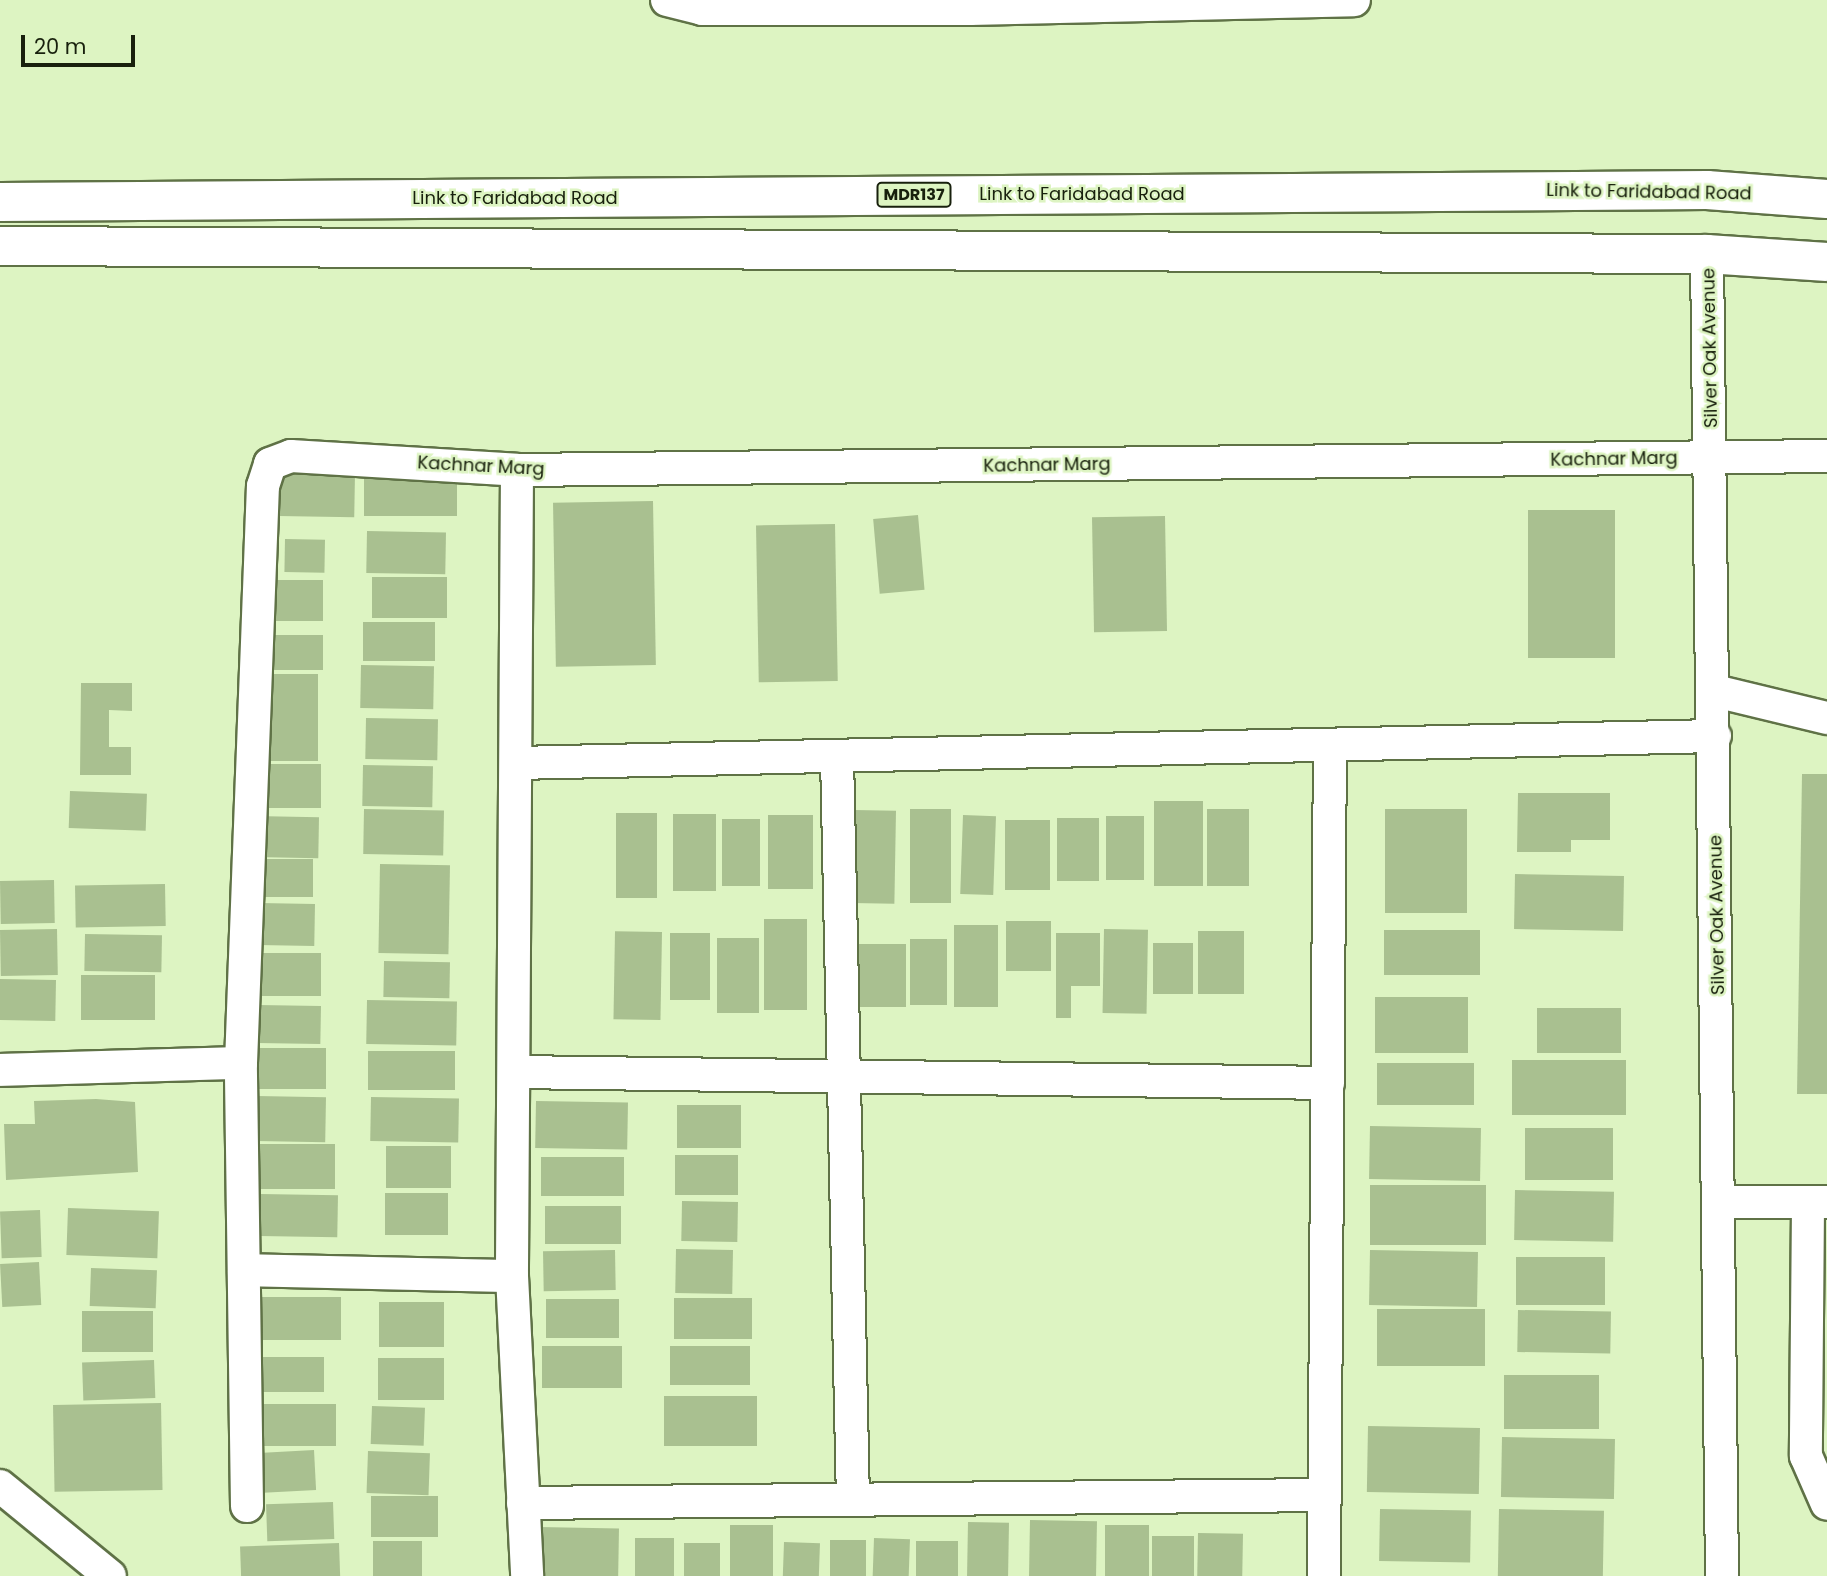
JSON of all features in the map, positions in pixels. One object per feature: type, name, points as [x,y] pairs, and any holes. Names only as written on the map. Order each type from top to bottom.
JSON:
[{"type":"main road","name":"Link to Faridabad Road","points":[[0,202],[1707,190],[1827,198]]},
{"type":"main road","points":[[0,246],[1707,254],[1827,262]]},
{"type":"street","points":[[667,0],[702,9],[1354,0]]},
{"type":"street","name":"Silver Oak Avenue","points":[[1707,254],[1715,691],[1722,1576]]},
{"type":"street","name":"Kachnar Marg","points":[[241,1063],[263,486],[270,464],[291,456],[517,470],[1827,456]]},
{"type":"street","points":[[517,470],[512,1276],[527,1576]]},
{"type":"street","points":[[1715,691],[1827,718]]},
{"type":"street","points":[[516,764],[1714,736]]},
{"type":"street","points":[[1324,1576],[1330,745]]},
{"type":"street","points":[[837,756],[853,1500]]},
{"type":"street","points":[[0,1070],[241,1063],[247,1506]]},
{"type":"street","points":[[514,1072],[1328,1083]]},
{"type":"street","points":[[1720,1202],[1818,1204],[1806,1456],[1827,1504]]},
{"type":"street","points":[[244,1270],[512,1276]]},
{"type":"street","points":[[0,1486],[110,1576]]},
{"type":"street","points":[[523,1503],[1325,1495]]},
{"type":"building","points":[[279,472],[355,473],[354,517],[278,516]]},
{"type":"building","points":[[364,472],[457,472],[457,516],[364,516]]},
{"type":"building","points":[[653,501],[656,665],[556,667],[553,503]]},
{"type":"building","points":[[1528,510],[1615,510],[1615,658],[1528,658]]},
{"type":"building","points":[[918,515],[925,590],[880,594],[873,519]]},
{"type":"building","points":[[1165,516],[1167,631],[1094,632],[1092,517]]},
{"type":"building","points":[[835,524],[838,681],[759,682],[756,525]]},
{"type":"building","points":[[367,531],[446,532],[445,574],[366,573]]},
{"type":"building","points":[[285,539],[325,540],[324,573],[284,572]]},
{"type":"building","points":[[372,577],[447,577],[447,618],[372,618]]},
{"type":"building","points":[[268,580],[323,580],[323,621],[268,621]]},
{"type":"building","points":[[363,622],[435,622],[435,661],[363,661]]},
{"type":"building","points":[[269,635],[323,635],[323,670],[269,670]]},
{"type":"building","points":[[361,665],[434,666],[433,709],[360,708]]},
{"type":"building","points":[[265,674],[318,674],[318,761],[265,761]]},
{"type":"building","points":[[81,683],[132,683],[132,711],[109,710],[109,747],[131,747],[131,775],[80,775]]},
{"type":"building","points":[[366,718],[438,719],[437,760],[365,759]]},
{"type":"building","points":[[261,764],[321,764],[321,808],[261,808]]},
{"type":"building","points":[[363,765],[433,766],[432,807],[362,806]]},
{"type":"building","points":[[1802,774],[1827,774],[1827,1094],[1797,1094]]},
{"type":"building","points":[[70,791],[147,794],[146,831],[69,828]]},
{"type":"building","points":[[1518,793],[1610,793],[1610,840],[1571,840],[1571,852],[1517,852]]},
{"type":"building","points":[[1154,801],[1203,801],[1203,886],[1154,886]]},
{"type":"building","points":[[364,809],[444,810],[443,855],[363,854]]},
{"type":"building","points":[[910,809],[951,809],[951,903],[910,903]]},
{"type":"building","points":[[1207,809],[1249,809],[1249,886],[1207,886]]},
{"type":"building","points":[[1385,809],[1467,809],[1467,913],[1385,913]]},
{"type":"building","points":[[854,810],[896,811],[894,904],[852,903]]},
{"type":"building","points":[[616,813],[657,813],[657,898],[616,898]]},
{"type":"building","points":[[673,814],[716,814],[716,891],[673,891]]},
{"type":"building","points":[[768,815],[813,815],[813,889],[768,889]]},
{"type":"building","points":[[963,815],[996,816],[993,895],[960,894]]},
{"type":"building","points":[[253,816],[319,817],[318,858],[252,857]]},
{"type":"building","points":[[1106,816],[1144,816],[1144,880],[1106,880]]},
{"type":"building","points":[[1057,818],[1099,818],[1099,881],[1057,881]]},
{"type":"building","points":[[722,819],[760,819],[760,886],[722,886]]},
{"type":"building","points":[[1005,820],[1050,820],[1050,890],[1005,890]]},
{"type":"building","points":[[251,859],[313,859],[313,897],[251,897]]},
{"type":"building","points":[[380,864],[450,865],[448,954],[378,953]]},
{"type":"building","points":[[1515,874],[1624,876],[1623,931],[1514,929]]},
{"type":"building","points":[[54,880],[55,923],[1,924],[0,881]]},
{"type":"building","points":[[165,884],[166,926],[76,928],[75,886]]},
{"type":"building","points":[[259,903],[315,904],[314,946],[258,945]]},
{"type":"building","points":[[764,919],[807,919],[807,1010],[764,1010]]},
{"type":"building","points":[[1006,921],[1051,921],[1051,971],[1006,971]]},
{"type":"building","points":[[954,925],[998,925],[998,1007],[954,1007]]},
{"type":"building","points":[[57,929],[58,975],[1,976],[0,930]]},
{"type":"building","points":[[1104,929],[1148,930],[1147,1014],[1103,1013]]},
{"type":"building","points":[[1384,930],[1480,930],[1480,975],[1384,975]]},
{"type":"building","points":[[615,931],[662,932],[660,1020],[613,1019]]},
{"type":"building","points":[[1198,931],[1244,931],[1244,994],[1198,994]]},
{"type":"building","points":[[670,933],[710,933],[710,1000],[670,1000]]},
{"type":"building","points":[[1056,933],[1100,933],[1100,986],[1071,986],[1071,1018],[1056,1018]]},
{"type":"building","points":[[85,934],[162,935],[161,972],[84,971]]},
{"type":"building","points":[[717,938],[759,938],[759,1013],[717,1013]]},
{"type":"building","points":[[910,939],[947,939],[947,1005],[910,1005]]},
{"type":"building","points":[[1153,943],[1193,943],[1193,994],[1153,994]]},
{"type":"building","points":[[852,944],[906,944],[906,1007],[852,1007]]},
{"type":"building","points":[[252,953],[321,953],[321,996],[252,996]]},
{"type":"building","points":[[384,961],[450,962],[449,998],[383,997]]},
{"type":"building","points":[[81,975],[155,975],[155,1020],[81,1020]]},
{"type":"building","points":[[0,979],[56,980],[55,1021],[0,1020]]},
{"type":"building","points":[[1375,997],[1468,997],[1468,1053],[1375,1053]]},
{"type":"building","points":[[367,1000],[457,1002],[456,1046],[366,1044]]},
{"type":"building","points":[[258,1005],[321,1006],[320,1044],[257,1043]]},
{"type":"building","points":[[1537,1008],[1621,1008],[1621,1053],[1537,1053]]},
{"type":"building","points":[[252,1048],[326,1048],[326,1089],[252,1089]]},
{"type":"building","points":[[368,1051],[455,1051],[455,1090],[368,1090]]},
{"type":"building","points":[[1512,1060],[1626,1060],[1626,1115],[1512,1115]]},
{"type":"building","points":[[1377,1063],[1474,1063],[1474,1105],[1377,1105]]},
{"type":"building","points":[[257,1096],[326,1097],[325,1142],[256,1141]]},
{"type":"building","points":[[371,1097],[459,1099],[458,1143],[370,1141]]},
{"type":"building","points":[[96,1099],[135,1102],[138,1172],[6,1180],[4,1124],[35,1124],[34,1101]]},
{"type":"building","points":[[536,1101],[628,1103],[627,1150],[535,1148]]},
{"type":"building","points":[[677,1105],[741,1105],[741,1148],[677,1148]]},
{"type":"building","points":[[1370,1126],[1481,1128],[1480,1181],[1369,1179]]},
{"type":"building","points":[[1525,1128],[1613,1128],[1613,1180],[1525,1180]]},
{"type":"building","points":[[250,1144],[335,1144],[335,1189],[250,1189]]},
{"type":"building","points":[[386,1146],[451,1146],[451,1188],[386,1188]]},
{"type":"building","points":[[675,1155],[738,1155],[738,1195],[675,1195]]},
{"type":"building","points":[[541,1157],[624,1157],[624,1196],[541,1196]]},
{"type":"building","points":[[1370,1185],[1486,1185],[1486,1245],[1370,1245]]},
{"type":"building","points":[[1515,1190],[1614,1192],[1613,1242],[1514,1240]]},
{"type":"building","points":[[385,1193],[448,1193],[448,1235],[385,1235]]},
{"type":"building","points":[[260,1194],[338,1195],[337,1237],[259,1236]]},
{"type":"building","points":[[682,1201],[738,1202],[737,1242],[681,1241]]},
{"type":"building","points":[[545,1206],[621,1206],[621,1244],[545,1244]]},
{"type":"building","points":[[68,1208],[159,1211],[157,1258],[66,1255]]},
{"type":"building","points":[[40,1210],[42,1257],[2,1258],[0,1211]]},
{"type":"building","points":[[676,1249],[733,1250],[732,1294],[675,1293]]},
{"type":"building","points":[[615,1250],[616,1290],[544,1291],[543,1251]]},
{"type":"building","points":[[1370,1250],[1478,1252],[1477,1307],[1369,1305]]},
{"type":"building","points":[[1516,1257],[1605,1257],[1605,1305],[1516,1305]]},
{"type":"building","points":[[39,1262],[41,1305],[2,1307],[0,1264]]},
{"type":"building","points":[[91,1268],[157,1270],[156,1308],[90,1306]]},
{"type":"building","points":[[253,1297],[341,1297],[341,1340],[253,1340]]},
{"type":"building","points":[[674,1298],[752,1298],[752,1339],[674,1339]]},
{"type":"building","points":[[546,1299],[619,1299],[619,1338],[546,1338]]},
{"type":"building","points":[[379,1302],[444,1302],[444,1347],[379,1347]]},
{"type":"building","points":[[1377,1309],[1485,1309],[1485,1366],[1377,1366]]},
{"type":"building","points":[[1518,1310],[1611,1312],[1610,1354],[1517,1352]]},
{"type":"building","points":[[82,1311],[153,1311],[153,1352],[82,1352]]},
{"type":"building","points":[[542,1346],[622,1346],[622,1388],[542,1388]]},
{"type":"building","points":[[670,1346],[750,1346],[750,1385],[670,1385]]},
{"type":"building","points":[[251,1357],[324,1357],[324,1392],[251,1392]]},
{"type":"building","points":[[378,1358],[444,1358],[444,1400],[378,1400]]},
{"type":"building","points":[[154,1360],[155,1398],[83,1400],[82,1363]]},
{"type":"building","points":[[1504,1375],[1599,1375],[1599,1429],[1504,1429]]},
{"type":"building","points":[[664,1396],[757,1396],[757,1446],[664,1446]]},
{"type":"building","points":[[161,1403],[163,1490],[55,1492],[53,1405]]},
{"type":"building","points":[[252,1404],[336,1404],[336,1446],[252,1446]]},
{"type":"building","points":[[372,1406],[425,1408],[424,1446],[371,1444]]},
{"type":"building","points":[[1368,1426],[1480,1428],[1479,1494],[1367,1492]]},
{"type":"building","points":[[1502,1437],[1615,1439],[1614,1499],[1501,1497]]},
{"type":"building","points":[[314,1450],[316,1490],[250,1493],[248,1453]]},
{"type":"building","points":[[368,1451],[430,1453],[428,1495],[367,1493]]},
{"type":"building","points":[[371,1496],[438,1496],[438,1537],[371,1537]]},
{"type":"building","points":[[333,1502],[334,1539],[267,1541],[266,1504]]},
{"type":"building","points":[[1380,1509],[1471,1511],[1470,1563],[1379,1561]]},
{"type":"building","points":[[1499,1509],[1604,1511],[1603,1576],[1498,1576]]},
{"type":"building","points":[[1030,1520],[1097,1521],[1096,1576],[1029,1576]]},
{"type":"building","points":[[968,1522],[1009,1523],[1008,1576],[967,1576]]},
{"type":"building","points":[[730,1525],[773,1525],[773,1576],[730,1576]]},
{"type":"building","points":[[1105,1525],[1149,1525],[1149,1576],[1105,1576]]},
{"type":"building","points":[[539,1527],[619,1528],[618,1576],[538,1576]]},
{"type":"building","points":[[1198,1533],[1243,1534],[1242,1576],[1197,1576]]},
{"type":"building","points":[[1152,1536],[1194,1536],[1194,1576],[1152,1576]]},
{"type":"building","points":[[635,1538],[674,1538],[674,1576],[635,1576]]},
{"type":"building","points":[[874,1538],[910,1539],[909,1576],[873,1576]]},
{"type":"building","points":[[830,1540],[866,1540],[866,1576],[830,1576]]},
{"type":"building","points":[[373,1541],[422,1541],[422,1576],[373,1576]]},
{"type":"building","points":[[916,1541],[958,1541],[958,1576],[916,1576]]},
{"type":"building","points":[[784,1542],[820,1543],[819,1576],[783,1576]]},
{"type":"building","points":[[339,1543],[340,1576],[241,1576],[240,1546]]},
{"type":"building","points":[[684,1543],[720,1543],[720,1576],[684,1576]]}]
